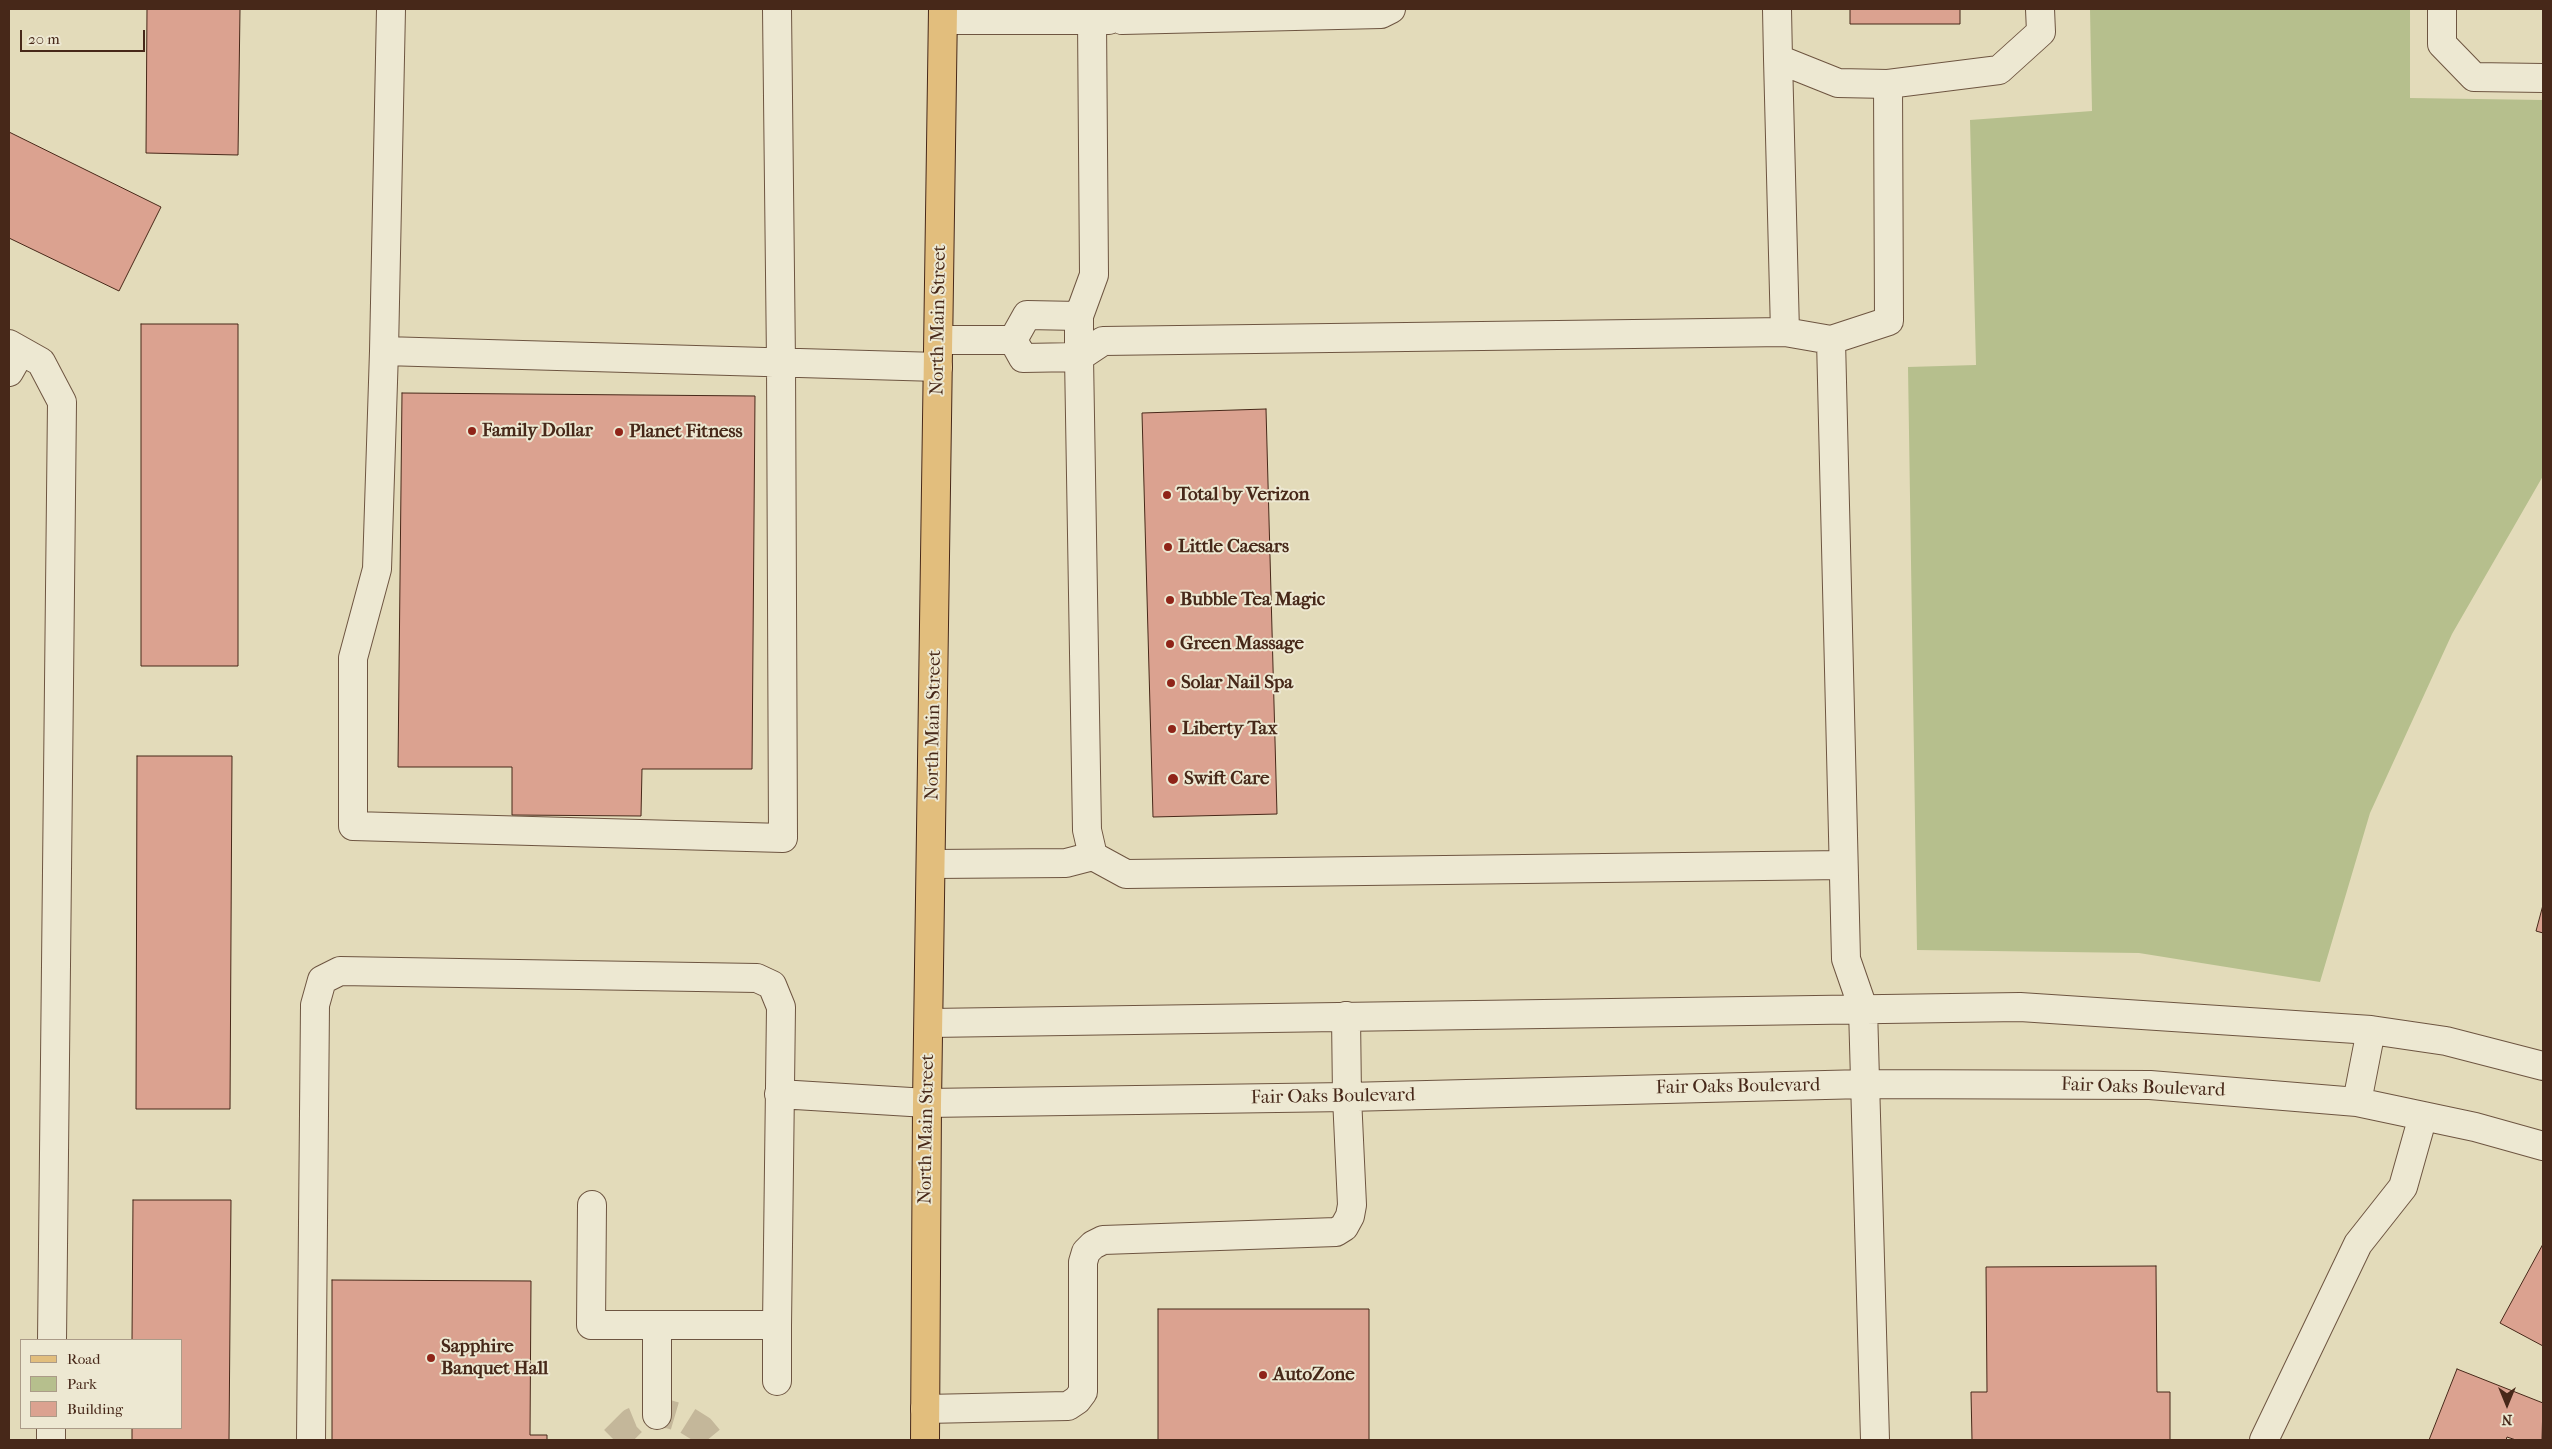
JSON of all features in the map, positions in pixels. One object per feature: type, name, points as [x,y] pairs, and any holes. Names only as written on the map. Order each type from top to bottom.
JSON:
[{"type":"main road","name":"North Main Street","points":[[924,1440],[927,1102],[930,1023],[943,15]]},
{"type":"street","points":[[391,9],[384,351],[377,569],[353,658],[353,826],[783,838],[777,9]]},
{"type":"street","points":[[943,15],[1092,20],[1122,14],[1381,14],[1391,9]]},
{"type":"street","points":[[1777,9],[1785,332]]},
{"type":"street","points":[[1778,59],[1838,83],[1888,84],[1999,70],[2041,32],[2040,9]]},
{"type":"street","points":[[2442,9],[2442,44],[2474,77],[2543,78]]},
{"type":"street","points":[[1092,20],[1094,275],[1079,316],[1079,357],[1087,830],[1093,856]]},
{"type":"street","points":[[1013,340],[1023,358],[1079,357],[1103,341],[1785,332],[1831,340],[1889,321],[1888,84]]},
{"type":"street","points":[[1013,340],[1027,315],[1079,316]]},
{"type":"street","points":[[939,340],[1013,340]]},
{"type":"street","points":[[1831,340],[1846,959],[1863,1008],[1875,1440]]},
{"type":"street","points":[[384,351],[938,367]]},
{"type":"street","points":[[13,356],[41,362],[62,402],[52,1339]]},
{"type":"street","points":[[932,864],[1066,863],[1093,856],[1126,874],[1843,865]]},
{"type":"street","points":[[311,1440],[315,1005],[322,980],[340,972],[757,978],[772,985],[781,1007],[776,1380]]},
{"type":"street","points":[[930,1023],[2020,1007],[2371,1030],[2446,1041],[2543,1066]]},
{"type":"street","points":[[925,1409],[1068,1406],[1077,1400],[1083,1392],[1083,1262],[1086,1252],[1093,1245],[1103,1240],[1336,1232],[1344,1227],[1350,1216],[1352,1205],[1346,1097],[1346,1016]]},
{"type":"street","points":[[2357,1102],[2371,1030]]},
{"type":"street","name":"Fair Oaks Boulevard","points":[[780,1094],[927,1102],[1346,1097],[1865,1084],[2150,1085],[2357,1102],[2475,1127],[2543,1146]]},
{"type":"street","points":[[2264,1440],[2358,1244],[2403,1187],[2423,1116]]},
{"type":"street","points":[[592,1205],[591,1325],[777,1325]]},
{"type":"street","points":[[657,1325],[657,1415]]},
{"type":"green space","points":[[2090,9],[2410,9],[2410,98],[2543,100],[2543,476],[2452,634],[2370,813],[2320,982],[2139,953],[1917,950],[1908,367],[1976,365],[1970,120],[2092,111]]},
{"type":"building","points":[[147,9],[240,9],[238,155],[146,153]]},
{"type":"building","points":[[1850,9],[1960,9],[1960,24],[1850,24]]},
{"type":"building","points":[[9,132],[161,207],[119,291],[9,238]]},
{"type":"building","points":[[141,324],[238,324],[238,666],[141,666]]},
{"type":"building","points":[[402,393],[755,396],[752,769],[642,769],[641,816],[512,815],[512,767],[398,767]]},
{"type":"building","points":[[1266,409],[1277,814],[1153,817],[1142,413]]},
{"type":"building","points":[[137,756],[232,756],[230,1109],[136,1109]]},
{"type":"building","points":[[2543,905],[2543,933],[2536,931]]},
{"type":"building","points":[[133,1200],[231,1200],[229,1440],[132,1440],[132,1429],[182,1429],[182,1339],[132,1339]]},
{"type":"building","points":[[2543,1244],[2543,1346],[2500,1323]]},
{"type":"building","points":[[2156,1266],[2157,1392],[2170,1392],[2170,1440],[1972,1440],[1971,1392],[1987,1392],[1986,1267]]},
{"type":"building","name":"Sapphire Banquet Hall","points":[[332,1280],[531,1281],[530,1435],[547,1435],[547,1440],[332,1440]]},
{"type":"building","name":"AutoZone","points":[[1158,1309],[1369,1309],[1369,1440],[1158,1440]]},
{"type":"building","points":[[2457,1369],[2543,1403],[2542,1440],[2516,1440],[2507,1437],[2506,1440],[2429,1440]]},
{"type":"tunnel","points":[[614,1440],[632,1422],[649,1415],[668,1414],[685,1419],[701,1429],[710,1440]]},
{"type":"place","name":"Family Dollar","points":[[472,431]]},
{"type":"place","name":"Planet Fitness","points":[[619,432]]},
{"type":"place","name":"Total by Verizon","points":[[1167,495]]},
{"type":"place","name":"Little Caesars","points":[[1168,547]]},
{"type":"place","name":"Bubble Tea Magic","points":[[1170,600]]},
{"type":"place","name":"Green Massage","points":[[1170,644]]},
{"type":"place","name":"Solar Nail Spa","points":[[1171,683]]},
{"type":"place","name":"Liberty Tax","points":[[1172,729]]},
{"type":"place","name":"Swift Care","points":[[1173,779]]},
{"type":"place","name":"Sapphire Banquet Hall","points":[[431,1358]]},
{"type":"place","name":"AutoZone","points":[[1263,1375]]}]
